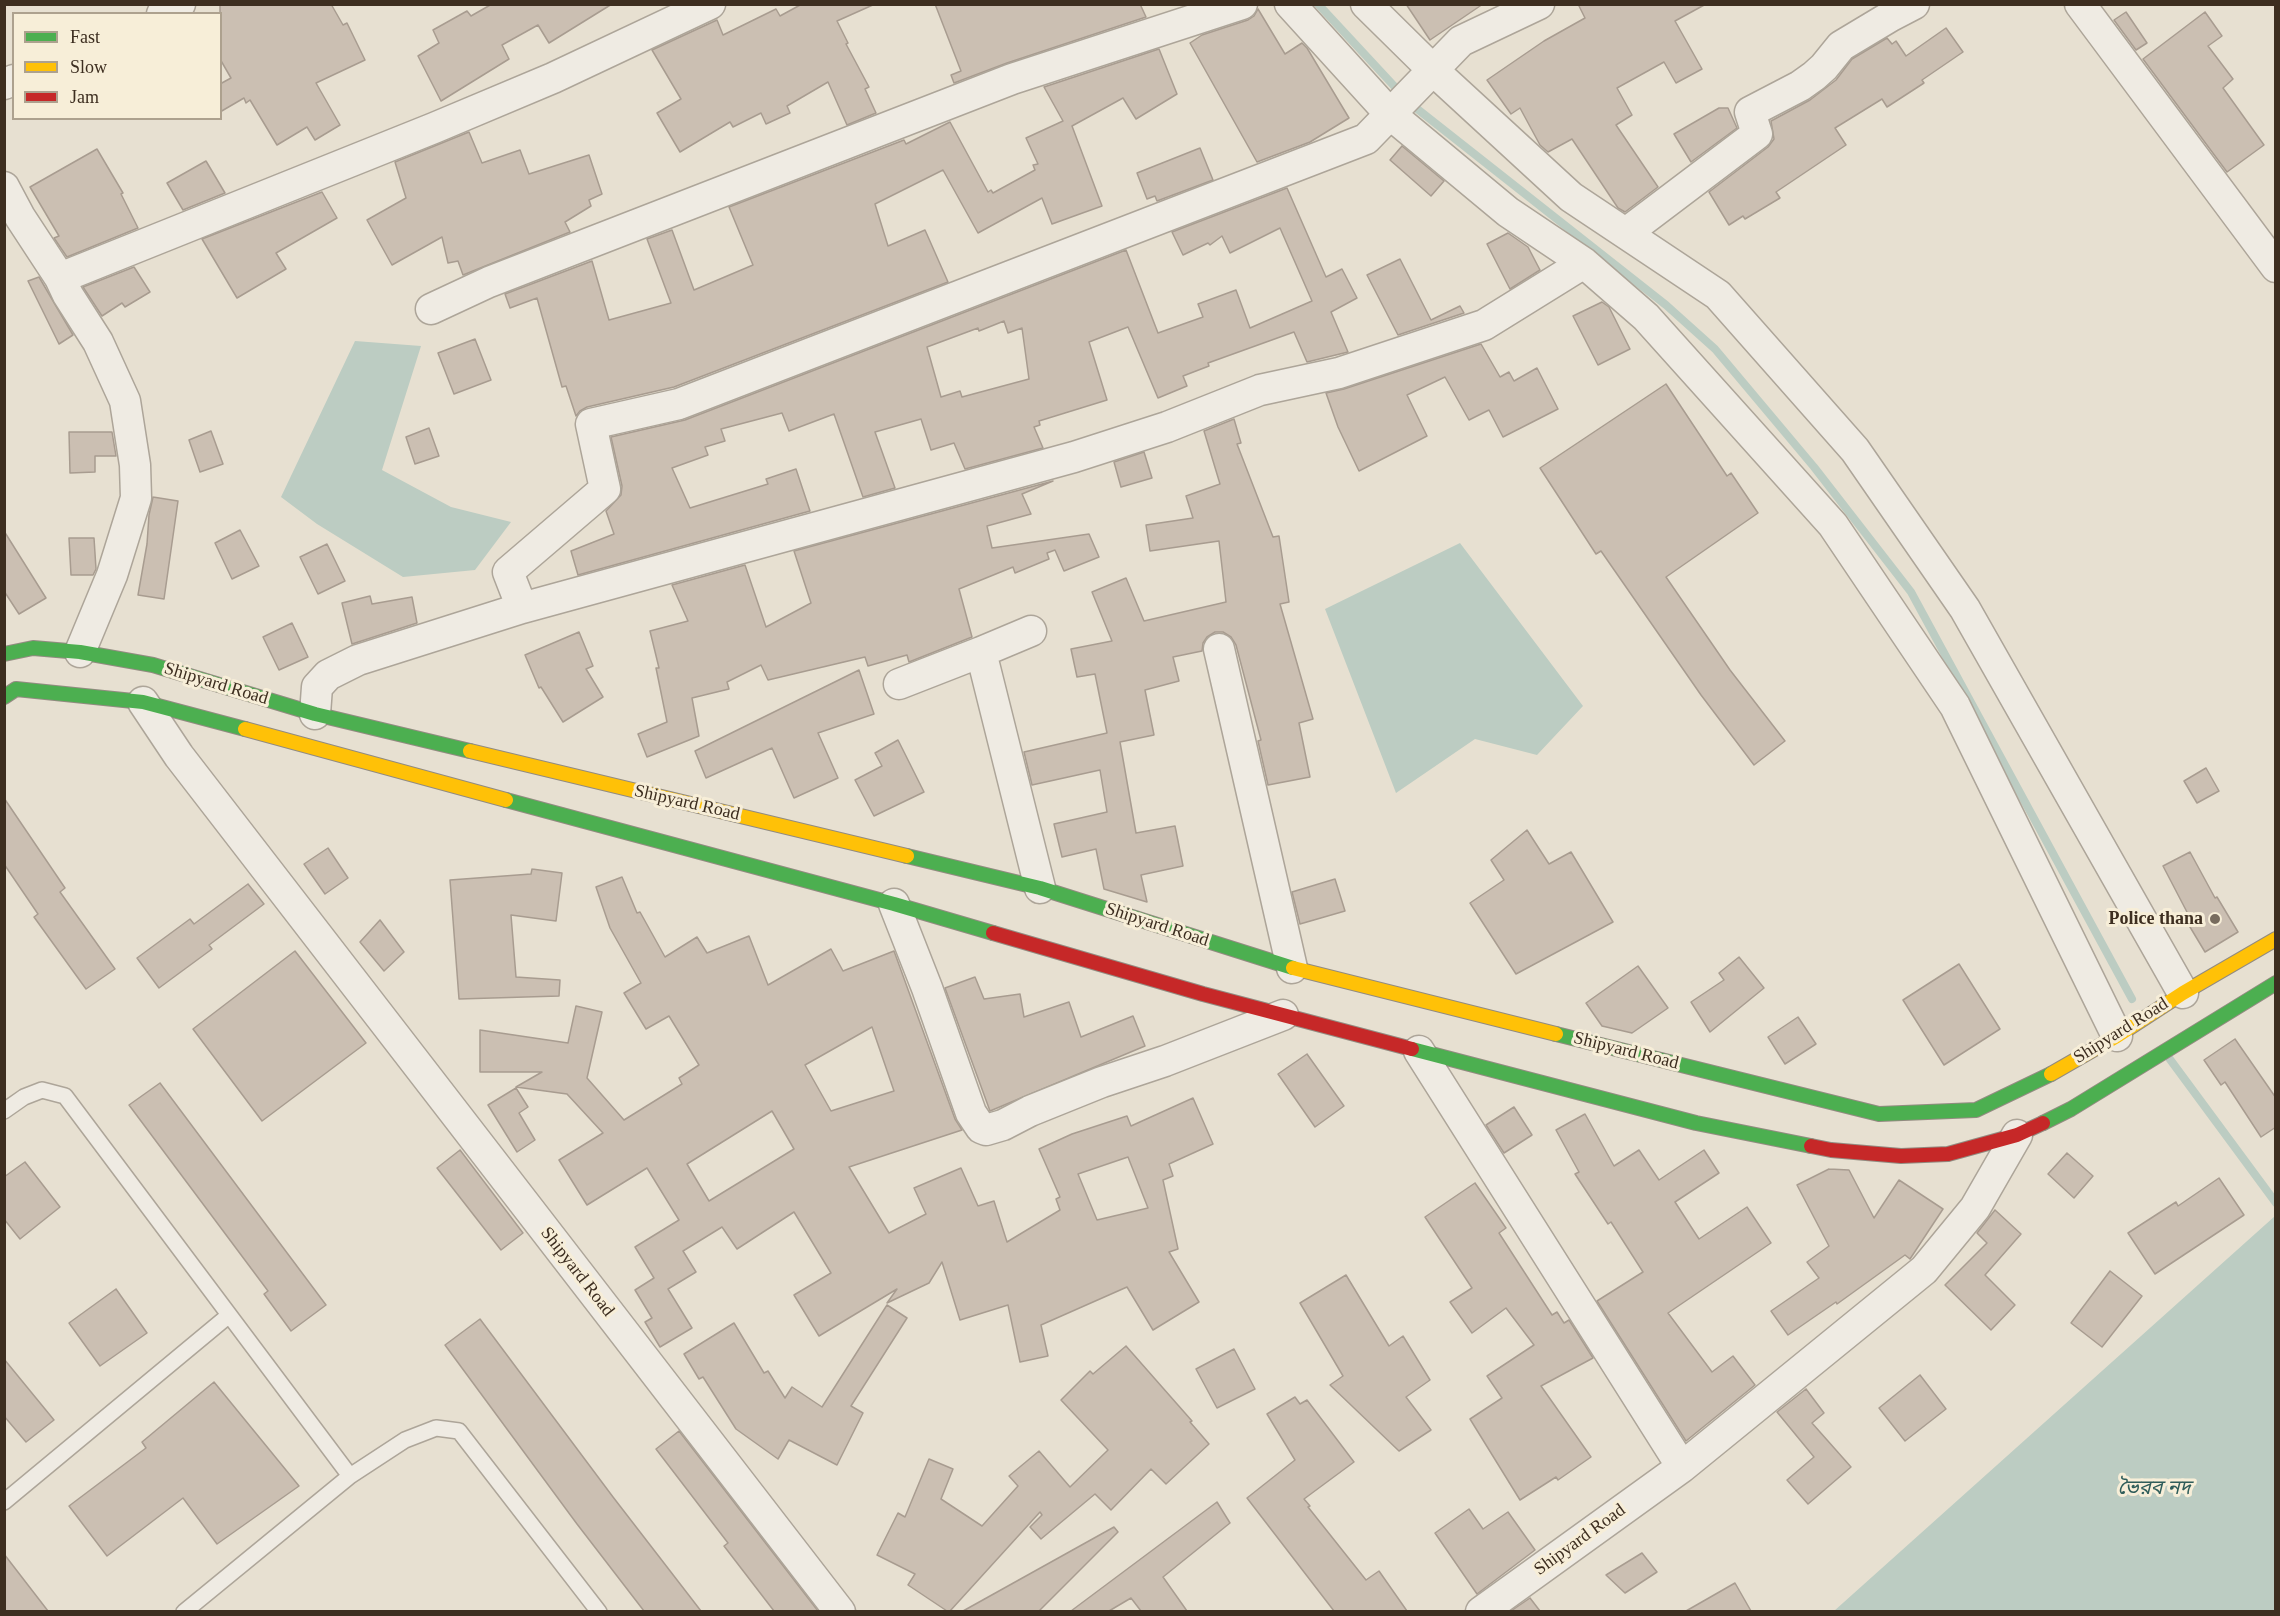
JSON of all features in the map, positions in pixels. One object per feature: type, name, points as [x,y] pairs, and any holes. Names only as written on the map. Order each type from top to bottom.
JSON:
[{"type":"main road","name":"Shipyard Road","points":[[4,654],[33,648],[80,652],[153,665],[315,714],[1040,888],[1292,968],[1879,1114],[1976,1110],[2058,1070],[2276,939]]},
{"type":"main road","points":[[10,693],[143,702],[894,904],[1203,994],[1696,1123],[1831,1150],[1901,1156],[1948,1154],[2017,1135],[2070,1108],[2276,982]]},
{"type":"street","points":[[166,12],[180,4]]},
{"type":"street","points":[[60,278],[434,129],[553,78],[710,4]]},
{"type":"street","points":[[431,309],[500,278],[1012,79],[1242,4]]},
{"type":"street","points":[[1290,4],[1390,114],[1508,212],[1584,263],[1646,317],[1833,525],[1955,706],[2117,1036]]},
{"type":"street","points":[[1366,4],[1434,71],[1571,197],[1718,295],[1855,450],[1965,609],[2183,993]]},
{"type":"street","points":[[522,608],[508,572],[605,489],[591,424],[679,404],[1366,139],[1461,41],[1539,4]]},
{"type":"street","points":[[1626,234],[1757,134],[1750,112],[1800,86],[1824,67],[1841,46],[1891,15],[1914,4]]},
{"type":"street","points":[[2080,4],[2276,267]]},
{"type":"street","points":[[4,187],[20,217],[99,342],[125,401],[135,465],[136,498],[112,575],[80,652]]},
{"type":"street","points":[[315,714],[317,687],[328,675],[358,660],[522,608],[1074,457],[1167,427],[1260,390],[1339,373],[1484,325],[1584,263]]},
{"type":"street","points":[[899,684],[1031,631]]},
{"type":"street","points":[[1219,649],[1292,968]]},
{"type":"street","points":[[981,652],[1040,888]]},
{"type":"street","name":"Shipyard Road","points":[[143,702],[179,756],[840,1611]]},
{"type":"street","points":[[894,904],[927,988],[971,1113],[981,1128],[986,1130],[1003,1125],[1030,1111],[1102,1082],[1165,1061],[1283,1015]]},
{"type":"street","points":[[1419,1051],[1682,1467]]},
{"type":"street","name":"Shipyard Road","points":[[1481,1611],[1682,1467],[1924,1270],[1976,1208],[2017,1135]]},
{"type":"lane","points":[[4,1112],[24,1097],[42,1090],[65,1096],[350,1476]]},
{"type":"lane","points":[[4,1502],[228,1316]]},
{"type":"lane","points":[[184,1611],[350,1476],[405,1440],[436,1428],[459,1431],[599,1611]]},
{"type":"water","points":[[355,341],[421,346],[382,470],[451,507],[511,522],[475,570],[403,577],[317,524],[281,497]]},
{"type":"water","points":[[1460,543],[1583,706],[1537,755],[1475,739],[1396,793],[1325,609]]},
{"type":"water","name":"ভৈরব নদ","points":[[2275,1216],[2275,1611],[1834,1611]]},
{"type":"building","points":[[220,4],[331,4],[343,25],[347,23],[365,60],[316,83],[340,125],[315,140],[307,127],[277,145],[250,100],[246,103],[244,98],[222,111],[222,83],[231,78],[222,62],[222,12],[220,12]]},
{"type":"building","points":[[492,4],[612,4],[549,43],[538,25],[502,45],[509,59],[441,101],[418,56],[439,43],[433,30],[467,11],[471,16]]},
{"type":"building","points":[[802,4],[875,4],[837,21],[848,43],[846,44],[869,87],[865,89],[876,113],[847,125],[828,82],[787,106],[790,113],[766,124],[761,113],[733,127],[730,122],[680,152],[657,113],[681,99],[652,50],[717,20],[723,35],[776,9],[780,16]]},
{"type":"building","points":[[935,4],[1140,4],[1146,17],[954,83],[951,75],[961,71]]},
{"type":"building","points":[[1406,4],[1483,4],[1430,40]]},
{"type":"building","points":[[1578,4],[1706,4],[1675,21],[1702,69],[1676,83],[1664,62],[1617,88],[1632,115],[1616,125],[1658,187],[1625,212],[1618,208],[1572,139],[1548,152],[1540,145],[1520,108],[1511,114],[1487,80],[1544,41],[1585,18]]},
{"type":"building","points":[[1258,9],[1285,54],[1302,43],[1307,48],[1349,118],[1310,142],[1257,162],[1190,43],[1202,35],[1248,20]]},
{"type":"building","points":[[2126,12],[2147,43],[2136,50],[2114,20]]},
{"type":"building","points":[[2205,12],[2222,36],[2208,46],[2233,79],[2223,88],[2264,145],[2227,172],[2143,59]]},
{"type":"building","points":[[1946,28],[1963,52],[1922,80],[1924,83],[1887,107],[1882,99],[1835,128],[1846,145],[1776,192],[1780,198],[1745,219],[1743,216],[1729,225],[1709,192],[1768,147],[1774,139],[1771,121],[1810,100],[1836,80],[1852,59],[1887,38],[1892,44],[1896,41],[1906,56]]},
{"type":"building","points":[[1159,49],[1177,94],[1136,119],[1123,98],[1072,126],[1102,206],[1052,224],[1042,198],[978,233],[943,170],[875,204],[888,246],[925,230],[948,282],[674,387],[587,407],[576,416],[566,386],[562,387],[537,298],[510,308],[505,294],[592,261],[609,320],[671,303],[647,239],[672,230],[694,290],[753,265],[729,207],[904,140],[906,144],[950,122],[988,192],[991,190],[993,193],[1035,170],[1033,165],[1038,164],[1026,138],[1063,121],[1044,87]]},
{"type":"building","points":[[1719,108],[1728,108],[1737,128],[1691,162],[1674,134]]},
{"type":"building","points":[[469,132],[482,163],[520,150],[529,174],[589,155],[602,194],[589,200],[591,206],[565,222],[570,232],[463,275],[458,261],[448,263],[442,237],[392,265],[367,220],[406,198],[395,162]]},
{"type":"building","points":[[1402,146],[1444,181],[1431,196],[1390,160]]},
{"type":"building","points":[[1200,148],[1213,180],[1157,201],[1155,196],[1147,199],[1137,173]]},
{"type":"building","points":[[97,149],[123,193],[121,194],[138,228],[67,257],[54,238],[59,236],[30,187]]},
{"type":"building","points":[[206,161],[225,193],[183,210],[167,183]]},
{"type":"building","points":[[1287,188],[1326,277],[1342,269],[1357,298],[1331,312],[1348,352],[1307,362],[1294,332],[1208,363],[1209,366],[1183,376],[1187,386],[1158,398],[1128,327],[1089,342],[1107,400],[1039,421],[1040,425],[1034,427],[1043,448],[965,469],[954,443],[931,450],[921,419],[875,432],[895,488],[863,497],[834,414],[789,431],[782,413],[721,429],[725,441],[705,447],[708,455],[672,468],[690,508],[768,484],[766,479],[796,469],[810,511],[578,575],[571,551],[614,534],[606,511],[621,495],[622,486],[611,437],[685,420],[1126,250],[1158,333],[1203,317],[1198,304],[1236,290],[1250,328],[1312,301],[1280,228],[1230,253],[1222,236],[1210,245],[1208,243],[1183,255],[1172,232]],"holes":[[[1004,321],[1008,333],[1022,328],[1029,379],[962,397],[960,391],[941,397],[927,347]]]},
{"type":"building","points":[[322,192],[337,218],[276,253],[286,269],[237,298],[202,239]]},
{"type":"building","points":[[1508,233],[1528,247],[1540,270],[1510,289],[1487,244]]},
{"type":"building","points":[[1400,259],[1431,320],[1460,306],[1464,313],[1398,335],[1367,275]]},
{"type":"building","points":[[134,267],[150,292],[125,307],[122,303],[102,316],[83,287]]},
{"type":"building","points":[[39,277],[73,335],[59,344],[28,281]]},
{"type":"building","points":[[1602,302],[1609,307],[1630,349],[1598,365],[1573,316]]},
{"type":"building","points":[[475,339],[491,380],[454,394],[438,353]]},
{"type":"building","points":[[1481,344],[1500,377],[1509,372],[1514,381],[1537,368],[1558,409],[1503,437],[1489,410],[1469,420],[1445,377],[1407,395],[1427,436],[1359,471],[1338,427],[1326,393]]},
{"type":"building","points":[[1666,384],[1727,476],[1731,473],[1758,513],[1666,577],[1730,670],[1785,741],[1754,765],[1701,695],[1601,551],[1596,554],[1540,468]]},
{"type":"building","points":[[1234,419],[1241,443],[1237,444],[1273,537],[1279,536],[1289,602],[1280,604],[1313,719],[1299,723],[1310,777],[1268,785],[1258,741],[1261,740],[1236,645],[1231,637],[1223,632],[1215,632],[1207,637],[1202,651],[1173,657],[1179,681],[1145,690],[1154,735],[1120,742],[1136,833],[1175,826],[1183,866],[1141,875],[1147,902],[1104,889],[1096,849],[1062,857],[1054,824],[1107,812],[1100,770],[1032,785],[1024,752],[1107,733],[1095,674],[1077,677],[1071,649],[1112,641],[1092,592],[1126,578],[1144,621],[1226,602],[1219,541],[1150,551],[1146,525],[1193,518],[1186,496],[1220,484],[1204,431]]},
{"type":"building","points":[[429,428],[439,456],[415,464],[406,437]]},
{"type":"building","points":[[211,431],[223,464],[200,472],[189,440]]},
{"type":"building","points":[[69,432],[112,432],[116,456],[95,456],[95,472],[70,473]]},
{"type":"building","points":[[1144,452],[1152,478],[1121,487],[1114,462]]},
{"type":"building","points":[[1053,481],[1022,494],[1031,514],[987,526],[992,548],[1089,534],[1099,557],[1064,571],[1055,550],[1047,553],[1049,559],[1015,573],[1013,567],[959,589],[972,637],[909,662],[907,655],[868,666],[865,657],[768,680],[761,665],[727,682],[729,689],[692,698],[699,736],[647,757],[638,734],[667,722],[656,668],[659,668],[650,631],[688,621],[672,585],[745,565],[766,627],[811,603],[794,551]]},
{"type":"building","points":[[153,497],[178,501],[164,599],[138,595]]},
{"type":"building","points":[[240,530],[259,566],[232,579],[215,543]]},
{"type":"building","points":[[4,531],[46,598],[19,614],[4,591]]},
{"type":"building","points":[[69,538],[94,538],[96,569],[93,575],[71,575]]},
{"type":"building","points":[[327,544],[345,581],[318,594],[300,557]]},
{"type":"building","points":[[370,596],[372,604],[412,597],[417,623],[352,644],[342,603]]},
{"type":"building","points":[[292,623],[308,657],[279,670],[263,637]]},
{"type":"building","points":[[579,632],[593,666],[586,669],[603,697],[563,722],[541,687],[539,688],[525,655]]},
{"type":"building","points":[[859,670],[874,714],[818,733],[838,778],[794,798],[772,748],[706,778],[695,751]]},
{"type":"building","points":[[898,740],[924,792],[874,816],[855,780],[882,766],[875,753]]},
{"type":"building","points":[[2206,768],[2219,791],[2197,803],[2184,781]]},
{"type":"building","points":[[4,798],[65,888],[60,892],[115,969],[86,989],[34,917],[38,914],[4,864]]},
{"type":"building","points":[[1527,830],[1549,864],[1571,852],[1613,922],[1516,974],[1470,903],[1504,880],[1491,860]]},
{"type":"building","points":[[328,848],[348,878],[325,894],[304,864]]},
{"type":"building","points":[[2190,852],[2215,898],[2217,897],[2238,932],[2205,952],[2184,917],[2188,914],[2163,866]]},
{"type":"building","points":[[532,869],[562,873],[556,921],[511,915],[516,977],[560,980],[559,996],[459,999],[450,880],[531,874]]},
{"type":"building","points":[[622,877],[637,913],[640,912],[665,957],[697,937],[707,953],[749,936],[768,985],[831,949],[843,971],[894,951],[955,1119],[962,1130],[849,1167],[889,1233],[926,1214],[914,1188],[961,1168],[978,1206],[994,1201],[1007,1242],[1060,1210],[1056,1199],[1060,1197],[1039,1149],[1072,1134],[1127,1116],[1131,1126],[1193,1098],[1213,1144],[1169,1164],[1173,1176],[1163,1180],[1178,1249],[1169,1252],[1199,1302],[1153,1330],[1127,1287],[1041,1325],[1048,1356],[1020,1362],[1008,1305],[960,1320],[942,1262],[929,1283],[887,1303],[897,1289],[819,1336],[794,1295],[831,1273],[794,1212],[737,1249],[722,1227],[683,1251],[696,1272],[668,1289],[692,1328],[660,1347],[645,1322],[652,1318],[635,1290],[654,1278],[635,1247],[679,1220],[647,1168],[587,1205],[559,1160],[603,1133],[567,1094],[516,1087],[542,1072],[480,1072],[480,1030],[568,1043],[576,1006],[602,1012],[587,1078],[624,1120],[682,1084],[679,1078],[699,1065],[669,1016],[646,1029],[624,993],[641,983],[610,928],[596,887]],"holes":[[[872,1027],[894,1091],[831,1111],[805,1065]],[[772,1111],[794,1149],[709,1201],[687,1164]],[[1128,1157],[1148,1208],[1097,1220],[1078,1174]]]},
{"type":"building","points":[[1335,879],[1345,911],[1300,924],[1292,892]]},
{"type":"building","points":[[248,884],[264,904],[209,945],[212,949],[159,988],[137,958],[190,919],[194,924]]},
{"type":"building","points":[[380,920],[404,952],[384,971],[360,942]]},
{"type":"building","points":[[295,951],[366,1043],[262,1121],[193,1029]]},
{"type":"building","points":[[1739,957],[1764,988],[1710,1032],[1691,1002],[1724,980],[1719,973]]},
{"type":"building","points":[[1959,964],[2000,1029],[1944,1065],[1903,1000]]},
{"type":"building","points":[[1638,966],[1668,1008],[1632,1033],[1602,1026],[1586,1003]]},
{"type":"building","points":[[975,977],[984,999],[1020,994],[1024,1017],[1069,1002],[1081,1037],[1133,1016],[1145,1046],[990,1111],[945,988]]},
{"type":"building","points":[[1798,1017],[1816,1044],[1785,1064],[1768,1037]]},
{"type":"building","points":[[2235,1039],[2276,1098],[2276,1127],[2261,1137],[2225,1082],[2221,1085],[2204,1060]]},
{"type":"building","points":[[1307,1054],[1344,1106],[1315,1127],[1278,1074]]},
{"type":"building","points":[[160,1083],[326,1305],[291,1331],[264,1294],[268,1291],[129,1105]]},
{"type":"building","points":[[516,1088],[528,1107],[519,1113],[535,1140],[517,1152],[488,1105]]},
{"type":"building","points":[[1514,1107],[1532,1135],[1504,1153],[1486,1125]]},
{"type":"building","points":[[1585,1114],[1614,1166],[1639,1150],[1659,1180],[1704,1150],[1719,1173],[1675,1202],[1699,1239],[1747,1207],[1771,1243],[1668,1313],[1712,1372],[1733,1356],[1755,1385],[1686,1441],[1597,1301],[1643,1272],[1611,1222],[1608,1224],[1575,1174],[1579,1172],[1556,1130]]},
{"type":"building","points":[[460,1150],[523,1233],[501,1250],[437,1168]]},
{"type":"building","points":[[2067,1153],[2093,1176],[2074,1198],[2048,1174]]},
{"type":"building","points":[[25,1162],[60,1207],[20,1239],[4,1219],[4,1177]]},
{"type":"building","points":[[1829,1169],[1849,1170],[1874,1218],[1899,1180],[1943,1209],[1910,1259],[1905,1255],[1837,1304],[1836,1302],[1788,1335],[1771,1311],[1819,1278],[1807,1262],[1829,1246],[1797,1185]]},
{"type":"building","points":[[2219,1178],[2244,1215],[2155,1274],[2128,1233],[2176,1202],[2178,1206]]},
{"type":"building","points":[[1475,1183],[1506,1228],[1499,1233],[1552,1315],[1557,1312],[1564,1323],[1569,1320],[1593,1358],[1541,1386],[1591,1457],[1558,1480],[1556,1477],[1520,1500],[1470,1419],[1502,1398],[1487,1376],[1534,1345],[1506,1308],[1472,1333],[1450,1302],[1472,1288],[1425,1217]]},
{"type":"building","points":[[1995,1210],[2021,1234],[1985,1275],[2015,1305],[1991,1330],[1945,1285],[1987,1243],[1977,1233]]},
{"type":"building","points":[[2110,1271],[2142,1296],[2102,1347],[2071,1323]]},
{"type":"building","points":[[1346,1275],[1389,1346],[1403,1336],[1430,1380],[1406,1397],[1431,1430],[1399,1451],[1330,1385],[1343,1376],[1300,1303]]},
{"type":"building","points":[[116,1289],[147,1333],[100,1366],[69,1323]]},
{"type":"building","points":[[887,1305],[907,1318],[851,1406],[863,1413],[837,1465],[789,1440],[778,1459],[736,1429],[703,1377],[699,1379],[684,1354],[734,1323],[764,1373],[768,1371],[785,1398],[792,1387],[822,1407]]},
{"type":"building","points":[[480,1319],[701,1611],[644,1611],[577,1524],[445,1345]]},
{"type":"building","points":[[1126,1346],[1192,1421],[1190,1422],[1209,1444],[1166,1484],[1151,1469],[1111,1510],[1095,1494],[1041,1539],[1030,1527],[1042,1515],[1040,1512],[950,1611],[908,1585],[915,1574],[877,1555],[898,1513],[905,1517],[929,1459],[953,1469],[941,1499],[982,1526],[1018,1486],[1009,1476],[1039,1451],[1070,1487],[1108,1450],[1061,1400],[1090,1371],[1093,1374]]},
{"type":"building","points":[[1234,1349],[1255,1389],[1217,1408],[1196,1369]]},
{"type":"building","points":[[4,1359],[54,1420],[26,1442],[4,1416]]},
{"type":"building","points":[[1920,1375],[1946,1409],[1905,1441],[1879,1408]]},
{"type":"building","points":[[214,1382],[299,1486],[217,1544],[183,1498],[107,1556],[69,1506],[146,1448],[142,1442]]},
{"type":"building","points":[[1806,1389],[1824,1413],[1812,1423],[1851,1467],[1808,1504],[1787,1480],[1814,1457],[1777,1412]]},
{"type":"building","points":[[1295,1397],[1300,1404],[1307,1400],[1354,1462],[1304,1499],[1310,1506],[1308,1507],[1366,1580],[1379,1571],[1407,1611],[1334,1611],[1247,1498],[1295,1460],[1267,1414]]},
{"type":"building","points":[[679,1431],[818,1611],[774,1611],[724,1546],[728,1543],[656,1449]]},
{"type":"building","points":[[1217,1502],[1230,1523],[1163,1577],[1187,1611],[1141,1611],[1131,1598],[1109,1611],[1071,1611]]},
{"type":"building","points":[[1469,1509],[1483,1529],[1508,1512],[1535,1550],[1477,1594],[1435,1533]]},
{"type":"building","points":[[1114,1527],[1118,1532],[1039,1611],[963,1611]]},
{"type":"building","points":[[1642,1553],[1657,1572],[1625,1593],[1606,1575]]},
{"type":"building","points":[[4,1554],[48,1611],[4,1611]]},
{"type":"building","points":[[1735,1583],[1751,1611],[1686,1611]]},
{"type":"building","points":[[1530,1598],[1540,1611],[1511,1611]]},
{"type":"waterway","points":[[1318,4],[1395,87]]},
{"type":"waterway","points":[[1416,108],[1666,305],[1715,349],[1814,467],[1911,592],[2132,999]]},
{"type":"waterway","points":[[2169,1058],[2276,1203]]},
{"type":"traffic: fast","points":[[4,654],[33,648],[80,652],[153,665],[315,714],[470,751]]},
{"type":"traffic: fast","points":[[4,697],[16,689],[143,702],[245,729]]},
{"type":"traffic: fast","points":[[506,800],[894,904],[993,933]]},
{"type":"traffic: fast","points":[[907,856],[1040,888],[1293,968]]},
{"type":"traffic: fast","points":[[2043,1123],[2071,1109],[2276,983]]},
{"type":"traffic: fast","points":[[1556,1034],[1879,1114],[1976,1110],[2051,1074]]},
{"type":"traffic: fast","points":[[1412,1049],[1696,1123],[1811,1146]]},
{"type":"traffic: slow","points":[[245,729],[506,800]]},
{"type":"traffic: slow","points":[[470,751],[907,856]]},
{"type":"traffic: slow","points":[[2051,1074],[2276,939]]},
{"type":"traffic: slow","points":[[1293,968],[1556,1034]]},
{"type":"traffic: jam","points":[[993,933],[1203,994],[1412,1049]]},
{"type":"traffic: jam","points":[[1811,1146],[1901,1156],[1948,1154],[2017,1135],[2043,1123]]},
{"type":"place","name":"Police thana","points":[[2215,919]]}]
